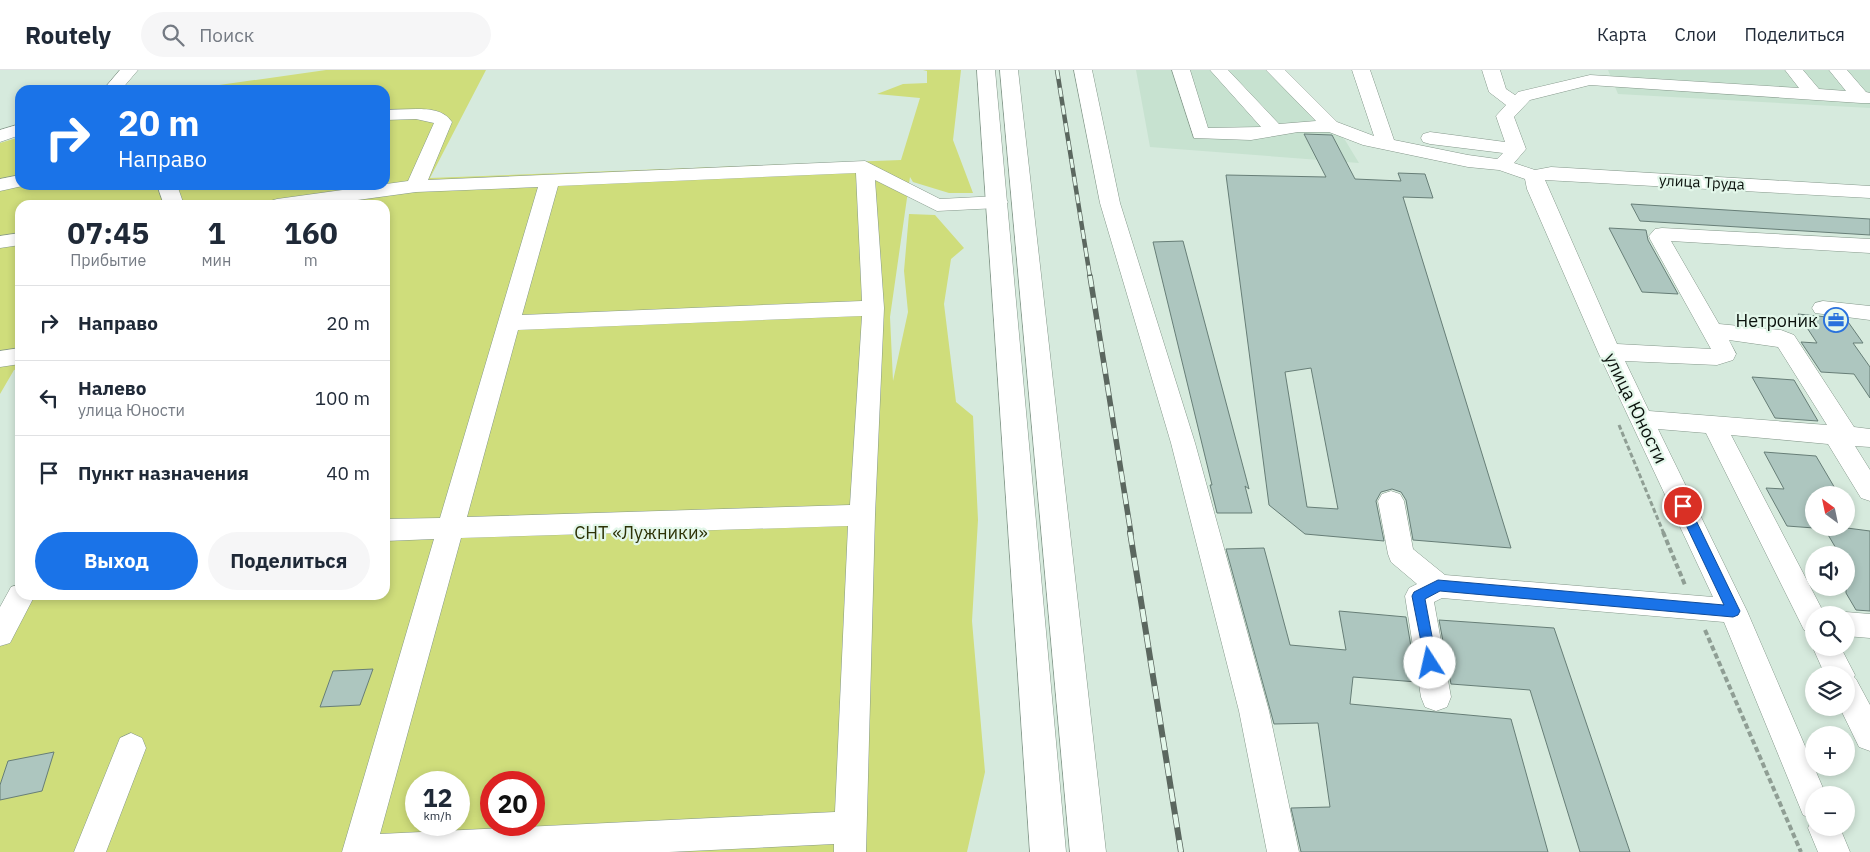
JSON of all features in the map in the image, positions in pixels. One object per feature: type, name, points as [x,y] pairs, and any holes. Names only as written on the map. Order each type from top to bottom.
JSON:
[{"type":"main road","points":[[986,70],[998,202],[1048,852]]},
{"type":"main road","points":[[1009,70],[1088,852]]},
{"type":"street","points":[[116,85],[129,70]]},
{"type":"street","points":[[1083,70],[1110,204],[1183,443],[1254,711],[1283,852]]},
{"type":"street","points":[[1181,70],[1201,134],[1250,134],[1274,130],[1331,126]]},
{"type":"street","points":[[1219,70],[1274,130]]},
{"type":"street","points":[[1275,70],[1331,126],[1363,139],[1468,161],[1502,165],[1534,176]]},
{"type":"street","points":[[1361,70],[1395,146]]},
{"type":"street","points":[[1491,70],[1498,92],[1516,104]]},
{"type":"street","points":[[1708,70],[1720,88]]},
{"type":"street","points":[[1794,70],[1813,94]]},
{"type":"street","points":[[1838,70],[1865,98]]},
{"type":"street","points":[[1517,149],[1505,116],[1524,96],[1590,80],[1630,76],[1670,77],[1720,88],[1764,84],[1813,94],[1865,98]]},
{"type":"street","points":[[390,115],[436,116],[443,122],[416,186]]},
{"type":"street","points":[[0,136],[15,132]]},
{"type":"street","points":[[1395,146],[1419,137],[1517,149]]},
{"type":"street","points":[[1502,165],[1517,149]]},
{"type":"street","points":[[390,190],[416,186],[865,167],[937,205],[998,202]]},
{"type":"street","points":[[550,180],[358,852],[850,840],[862,514],[873,308],[865,167]]},
{"type":"street","name":"улица Труда","points":[[1534,176],[1551,174],[1870,192]]},
{"type":"street","name":"улица Юности","points":[[1534,176],[1609,352],[1733,611],[1806,786]]},
{"type":"street","points":[[0,185],[15,182]]},
{"type":"street","points":[[313,200],[387,190]]},
{"type":"street","points":[[1609,352],[1717,357],[1725,354],[1660,239],[1659,236],[1662,234],[1870,246]]},
{"type":"street","points":[[0,242],[15,240]]},
{"type":"street","points":[[509,324],[873,308]]},
{"type":"street","points":[[1823,308],[1870,313]]},
{"type":"street","points":[[1712,331],[1781,338],[1786,341],[1851,436],[1870,490]]},
{"type":"street","points":[[0,359],[15,357]]},
{"type":"street","points":[[1641,419],[1851,436]]},
{"type":"street","points":[[1714,426],[1806,606]]},
{"type":"street","points":[[1390,501],[1401,554],[1438,586]]},
{"type":"street","points":[[390,530],[862,514]]},
{"type":"street","points":[[1436,697],[1419,596],[1438,586],[1733,611]]},
{"type":"street","points":[[0,634],[18,600]]},
{"type":"street","points":[[1855,625],[1870,626]]},
{"type":"street","points":[[1855,706],[1870,737]]},
{"type":"street","points":[[90,852],[132,748]]},
{"type":"street","points":[[1827,836],[1834,852]]},
{"type":"path","points":[[1616,416],[1695,608],[1801,852]]},
{"type":"shaded area","points":[[1136,70],[1269,70],[1345,140],[1359,163],[1150,147]]},
{"type":"shaded area","points":[[1608,70],[1870,70],[1870,108],[1618,94]]},
{"type":"green space","name":"СНТ «Лужники»","points":[[326,70],[486,70],[430,178],[901,160],[920,98],[877,94],[903,84],[927,83],[927,71],[923,70],[961,70],[953,140],[973,193],[949,193],[913,182],[910,177],[890,317],[893,381],[908,312],[904,271],[909,214],[935,215],[964,248],[951,259],[944,304],[956,402],[973,416],[978,520],[972,621],[985,772],[967,852],[0,852],[0,620],[16,600],[390,600],[390,200],[15,200],[15,370],[0,394],[0,143],[15,138],[15,190],[390,190],[390,85],[220,85]]},
{"type":"building","points":[[1304,134],[1332,135],[1355,179],[1401,181],[1398,173],[1425,174],[1433,198],[1403,197],[1511,548],[1413,540],[1406,500],[1401,492],[1392,489],[1381,492],[1376,501],[1384,541],[1305,534],[1269,505],[1226,175],[1326,177]],"holes":[[[1311,368],[1338,509],[1307,507],[1285,372]]]},
{"type":"building","points":[[1631,204],[1870,219],[1870,235],[1640,221]]},
{"type":"building","points":[[1609,228],[1646,230],[1648,240],[1678,294],[1642,292]]},
{"type":"building","points":[[1183,241],[1249,489],[1245,486],[1252,513],[1217,513],[1210,485],[1212,485],[1153,242]]},
{"type":"building","points":[[1798,314],[1846,319],[1863,343],[1853,343],[1870,367],[1870,398],[1854,374],[1821,372],[1801,342],[1817,343]]},
{"type":"building","points":[[1752,377],[1794,380],[1818,421],[1775,418]]},
{"type":"building","points":[[1764,452],[1816,456],[1834,486],[1805,486],[1805,527],[1787,526],[1766,488],[1784,489]]},
{"type":"building","points":[[1855,529],[1870,531],[1870,611],[1856,610],[1848,596],[1855,596],[1855,546],[1835,546],[1829,536],[1855,536]]},
{"type":"building","points":[[1264,548],[1290,645],[1346,650],[1339,611],[1406,617],[1417,682],[1353,677],[1350,704],[1511,719],[1548,852],[1301,852],[1291,808],[1330,807],[1318,723],[1274,724],[1226,549]]},
{"type":"building","points":[[1439,620],[1554,628],[1630,852],[1580,852],[1530,690],[1451,684]]},
{"type":"building","points":[[373,669],[360,705],[320,707],[333,671]]},
{"type":"building","points":[[54,752],[42,791],[0,800],[0,785],[8,761]]},
{"type":"railway","points":[[1057,70],[1090,277]]},
{"type":"railway","points":[[1090,276],[1131,534]]},
{"type":"railway","points":[[1130,532],[1181,852]]},
{"type":"place","name":"Нетроник","points":[[1836,320]]},
{"type":"route","points":[[1430,663],[1419,596],[1438,586],[1733,611],[1683,506]]}]
